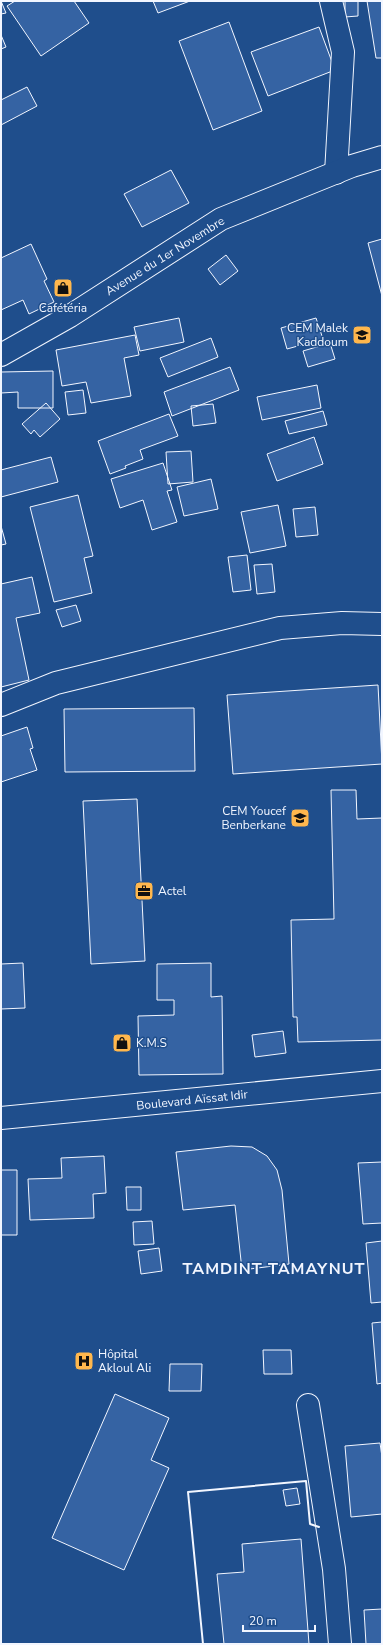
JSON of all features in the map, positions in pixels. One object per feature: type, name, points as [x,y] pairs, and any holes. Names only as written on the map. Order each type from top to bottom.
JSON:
[{"type":"street","points":[[331,1],[343,52],[336,173]]},
{"type":"street","name":"Avenue du 1er Novembre","points":[[1,355],[70,316],[221,219],[336,173],[382,157]]},
{"type":"street","points":[[1,705],[56,683],[280,628],[342,623],[382,624]]},
{"type":"street","name":"Boulevard Aïssat Idir","points":[[1,1118],[382,1081]]},
{"type":"street","points":[[308,1405],[334,1569],[340,1644]]},
{"type":"building","points":[[1,1],[6,13],[1,14]]},
{"type":"building","points":[[15,1],[74,1],[89,23],[41,56],[7,6]]},
{"type":"building","points":[[153,1],[190,1],[158,13]]},
{"type":"building","points":[[345,1],[358,1],[358,16],[345,17]]},
{"type":"building","points":[[367,1],[382,1],[382,58],[376,58]]},
{"type":"building","points":[[229,22],[262,111],[213,130],[179,41]]},
{"type":"building","points":[[319,27],[335,70],[268,96],[251,52]]},
{"type":"building","points":[[1,35],[6,47],[1,49]]},
{"type":"building","points":[[27,87],[37,106],[1,125],[1,100]]},
{"type":"building","points":[[171,170],[189,203],[142,227],[124,194]]},
{"type":"building","points":[[382,239],[382,296],[368,243]]},
{"type":"building","points":[[31,244],[47,279],[44,281],[54,302],[29,314],[23,300],[1,310],[1,258]]},
{"type":"building","points":[[226,255],[238,271],[220,285],[208,269]]},
{"type":"building","points":[[179,318],[184,342],[140,351],[134,327]]},
{"type":"building","points":[[316,318],[323,339],[287,349],[281,328]]},
{"type":"building","points":[[135,335],[139,355],[124,358],[131,396],[91,403],[86,382],[62,386],[56,350]]},
{"type":"building","points":[[211,338],[218,357],[168,377],[160,358]]},
{"type":"building","points":[[330,343],[335,359],[308,367],[303,351]]},
{"type":"building","points":[[230,367],[239,390],[172,416],[164,392]]},
{"type":"building","points":[[53,371],[53,408],[18,408],[18,392],[1,393],[1,372]]},
{"type":"building","points":[[317,385],[321,408],[262,420],[257,397]]},
{"type":"building","points":[[83,390],[86,413],[68,415],[65,392]]},
{"type":"building","points":[[46,403],[60,419],[40,437],[34,430],[31,434],[22,424]]},
{"type":"building","points":[[213,404],[216,423],[193,426],[191,406]]},
{"type":"building","points":[[323,411],[327,425],[289,434],[285,421]]},
{"type":"building","points":[[169,414],[178,436],[140,450],[143,459],[110,474],[98,441]]},
{"type":"building","points":[[314,437],[323,464],[277,481],[267,454]]},
{"type":"building","points":[[191,451],[193,482],[168,484],[166,452]]},
{"type":"building","points":[[51,457],[58,482],[1,497],[1,470]]},
{"type":"building","points":[[163,463],[172,490],[167,491],[177,522],[152,530],[143,500],[120,508],[111,479]]},
{"type":"building","points":[[211,479],[218,509],[184,516],[177,487]]},
{"type":"building","points":[[78,495],[93,556],[84,558],[92,593],[54,602],[30,507]]},
{"type":"building","points":[[278,505],[286,546],[250,553],[241,512]]},
{"type":"building","points":[[315,507],[318,535],[296,537],[293,509]]},
{"type":"building","points":[[1,526],[6,544],[1,545]]},
{"type":"building","points":[[247,555],[251,590],[233,592],[228,557]]},
{"type":"building","points":[[272,564],[275,592],[257,594],[254,565]]},
{"type":"building","points":[[32,577],[40,613],[16,618],[29,680],[1,687],[1,584]]},
{"type":"building","points":[[76,605],[81,621],[62,627],[56,610]]},
{"type":"building","points":[[378,685],[382,764],[233,774],[227,695]]},
{"type":"building","points":[[194,708],[195,771],[65,772],[64,709]]},
{"type":"building","points":[[27,727],[33,748],[30,749],[37,770],[1,782],[1,736]]},
{"type":"building","points":[[331,790],[356,790],[357,819],[382,818],[382,1040],[298,1042],[297,1017],[293,1017],[291,920],[334,919]]},
{"type":"building","points":[[137,799],[145,961],[91,964],[83,801]]},
{"type":"building","points":[[23,963],[25,1008],[1,1009],[1,964]]},
{"type":"building","points":[[211,963],[211,997],[222,996],[223,1074],[139,1075],[138,1016],[174,1015],[174,1000],[157,1000],[157,964]]},
{"type":"building","points":[[283,1031],[286,1053],[255,1057],[252,1035]]},
{"type":"building","points":[[231,1146],[252,1147],[267,1156],[277,1170],[282,1190],[289,1264],[242,1270],[235,1205],[183,1210],[176,1152]]},
{"type":"building","points":[[104,1156],[106,1193],[93,1194],[94,1218],[30,1220],[28,1179],[62,1178],[61,1158]]},
{"type":"building","points":[[382,1162],[382,1223],[363,1224],[358,1163]]},
{"type":"building","points":[[1,1170],[17,1170],[17,1235],[1,1235]]},
{"type":"building","points":[[126,1187],[141,1187],[141,1210],[127,1210]]},
{"type":"building","points":[[152,1221],[154,1244],[134,1245],[133,1222]]},
{"type":"building","points":[[382,1241],[382,1302],[371,1303],[366,1243]]},
{"type":"building","points":[[159,1248],[162,1271],[141,1274],[138,1251]]},
{"type":"building","points":[[382,1322],[382,1383],[377,1384],[372,1323]]},
{"type":"building","points":[[263,1350],[291,1350],[292,1374],[264,1374]]},
{"type":"building","points":[[170,1364],[202,1364],[201,1391],[169,1391]]},
{"type":"building","points":[[115,1394],[169,1418],[151,1460],[169,1468],[124,1570],[52,1538]]},
{"type":"building","points":[[380,1443],[382,1457],[382,1514],[351,1517],[345,1446]]},
{"type":"building","points":[[297,1488],[300,1504],[286,1506],[283,1490]]},
{"type":"building","points":[[301,1539],[309,1644],[224,1644],[217,1574],[244,1572],[242,1544]]},
{"type":"building","points":[[382,1609],[382,1644],[366,1644],[364,1610]]},
{"type":"wall","points":[[203,1644],[188,1492],[306,1481],[310,1524],[319,1527]]},
{"type":"place","name":"Cafétéria","points":[[63,288]]},
{"type":"place","name":"CEM Malek Kaddoum","points":[[362,335]]},
{"type":"place","name":"CEM Youcef Benberkane","points":[[300,818]]},
{"type":"place","name":"Actel","points":[[144,891]]},
{"type":"place","name":"K.M.S","points":[[122,1043]]},
{"type":"place","name":"Hôpital Akloul Ali","points":[[84,1361]]},
{"type":"district","name":"TAMDINT TAMAYNUT","points":[[274,1268]]}]
